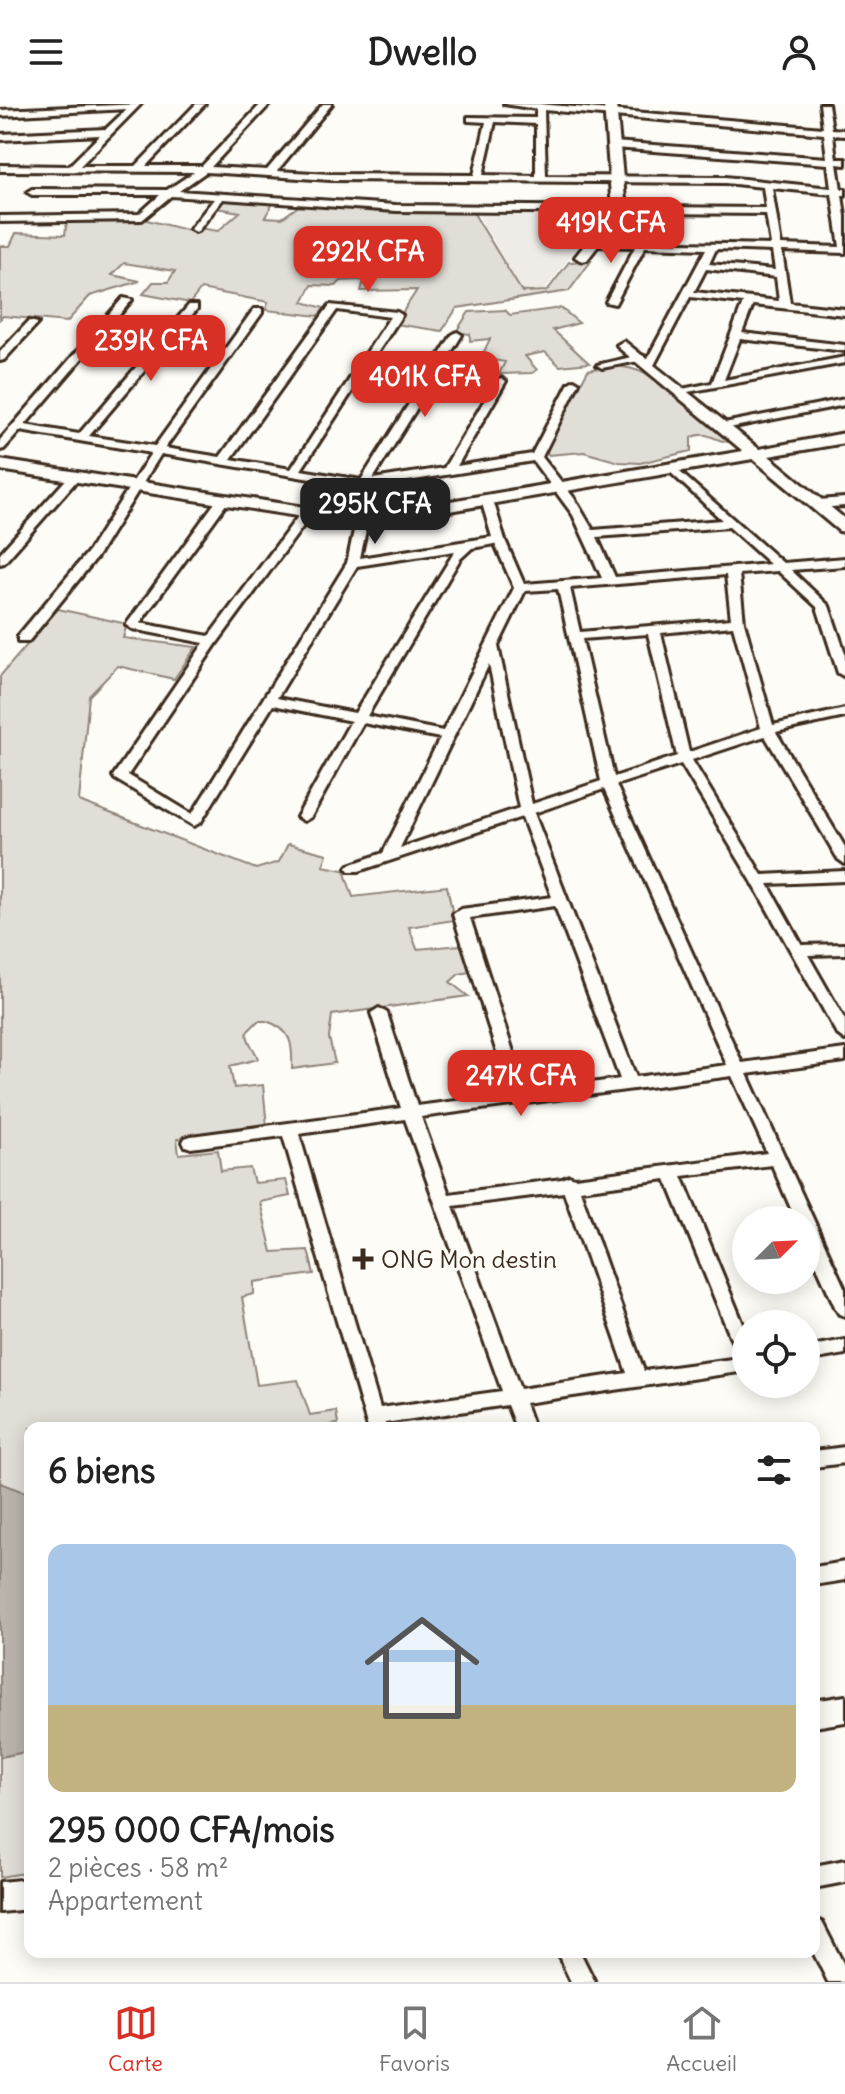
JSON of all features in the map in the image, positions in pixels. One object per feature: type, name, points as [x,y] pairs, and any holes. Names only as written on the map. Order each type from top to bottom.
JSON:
[{"type":"street","points":[[139,168],[201,104]]},
{"type":"street","points":[[0,219],[142,217],[168,193],[204,169],[266,104]]},
{"type":"street","points":[[270,173],[328,104]]},
{"type":"street","points":[[508,104],[610,109],[845,133]]},
{"type":"street","points":[[594,243],[845,250],[841,192],[832,161],[824,104]]},
{"type":"street","points":[[73,167],[136,105]]},
{"type":"street","points":[[0,113],[136,105]]},
{"type":"street","points":[[540,107],[541,179]]},
{"type":"street","points":[[582,257],[619,210],[610,109]]},
{"type":"street","points":[[471,119],[540,121]]},
{"type":"street","points":[[478,178],[491,120]]},
{"type":"street","points":[[0,137],[108,132]]},
{"type":"street","points":[[614,145],[845,162]]},
{"type":"street","points":[[0,168],[725,180],[841,192]]},
{"type":"street","points":[[767,185],[785,305]]},
{"type":"street","points":[[32,192],[168,193],[396,208],[771,211]]},
{"type":"street","points":[[195,229],[220,197]]},
{"type":"street","points":[[611,302],[642,244]]},
{"type":"street","points":[[644,362],[713,246]]},
{"type":"street","points":[[703,266],[780,274]]},
{"type":"street","points":[[687,294],[845,312]]},
{"type":"street","points":[[0,447],[127,300]]},
{"type":"street","points":[[717,384],[749,301]]},
{"type":"street","points":[[82,437],[193,307]]},
{"type":"street","points":[[224,460],[334,307],[397,315],[295,471]]},
{"type":"street","points":[[23,639],[93,554],[159,449],[258,311]]},
{"type":"street","points":[[0,358],[33,323]]},
{"type":"street","points":[[306,514],[212,641],[120,776],[194,822],[353,563],[362,521],[364,484],[457,335]]},
{"type":"street","points":[[736,335],[845,348]]},
{"type":"street","points":[[624,345],[759,453],[845,527]]},
{"type":"street","points":[[681,392],[845,360]]},
{"type":"street","points":[[602,365],[644,362]]},
{"type":"street","points":[[449,470],[501,381]]},
{"type":"street","points":[[536,457],[574,383]]},
{"type":"street","points":[[724,426],[845,402]]},
{"type":"street","points":[[15,427],[364,484],[536,457]]},
{"type":"street","points":[[0,465],[362,521],[845,438]]},
{"type":"street","points":[[536,457],[564,488],[592,534],[610,581]]},
{"type":"street","points":[[673,469],[823,606],[845,673]]},
{"type":"street","points":[[0,560],[75,476]]},
{"type":"street","points":[[212,641],[132,625],[223,500]]},
{"type":"street","points":[[389,856],[520,588],[499,540],[487,500]]},
{"type":"street","points":[[818,504],[845,502]]},
{"type":"street","points":[[592,534],[733,523]]},
{"type":"street","points":[[353,563],[499,540]]},
{"type":"street","points":[[304,817],[455,557],[468,545]]},
{"type":"street","points":[[520,588],[845,562]]},
{"type":"street","points":[[732,571],[738,622],[768,730],[845,859]]},
{"type":"street","points":[[563,585],[608,782],[799,1206]]},
{"type":"street","points":[[575,636],[738,622]]},
{"type":"street","points":[[653,628],[684,758],[758,880],[845,1034]]},
{"type":"street","points":[[492,646],[526,810],[630,1083]]},
{"type":"street","points":[[268,700],[448,736]]},
{"type":"street","points":[[354,868],[768,730],[845,713]]},
{"type":"street","points":[[758,880],[845,876]]},
{"type":"street","points":[[520,1098],[461,914],[560,901]]},
{"type":"street","points":[[797,950],[845,949]]},
{"type":"street","points":[[379,1013],[411,1113],[523,1422]]},
{"type":"street","points":[[191,1142],[845,1055]]},
{"type":"street","points":[[289,1129],[375,1422]]},
{"type":"street","points":[[442,1201],[569,1182],[777,1158]]},
{"type":"street","points":[[671,1171],[732,1319]]},
{"type":"street","points":[[569,1182],[638,1379]]},
{"type":"street","points":[[820,1253],[845,1309]]},
{"type":"street","points":[[820,1351],[845,1347]]},
{"type":"street","points":[[381,1422],[514,1398],[732,1366]]},
{"type":"street","points":[[820,1458],[845,1455]]},
{"type":"street","points":[[820,1575],[845,1571]]},
{"type":"street","points":[[820,1713],[845,1709]]},
{"type":"street","points":[[820,1876],[845,1871]]},
{"type":"street","points":[[0,1897],[24,1895]]},
{"type":"street","points":[[820,1942],[840,1982]]},
{"type":"street","points":[[575,1958],[583,1982]]},
{"type":"shaded area","points":[[223,199],[273,203],[265,217],[282,218],[300,205],[473,212],[522,292],[547,291],[569,262],[591,261],[569,291],[457,308],[442,331],[395,324],[417,290],[361,291],[364,280],[341,281],[336,286],[312,285],[303,302],[324,308],[318,316],[266,310],[268,302],[201,289],[190,303],[143,294],[153,282],[168,282],[175,271],[124,263],[112,275],[140,281],[90,296],[67,322],[3,316],[0,319],[0,246],[10,246],[16,233],[65,235],[67,220],[143,219],[186,230],[192,227],[218,231],[240,212],[216,208]]},
{"type":"shaded area","points":[[475,210],[599,212],[604,215],[544,290],[523,292]]},
{"type":"shaded area","points":[[561,308],[579,323],[553,330],[589,363],[560,366],[545,352],[525,356],[537,370],[532,373],[499,374],[505,362],[481,358],[490,339],[470,341],[470,334],[456,332],[469,312],[505,310],[510,315]]},
{"type":"shaded area","points":[[611,366],[629,368],[662,382],[732,442],[697,435],[691,438],[691,451],[640,463],[619,462],[584,452],[548,455],[546,449],[588,370]]},
{"type":"shaded area","points":[[58,609],[127,624],[123,638],[196,647],[174,679],[118,666],[89,696],[79,801],[256,869],[279,862],[288,844],[327,854],[323,866],[344,870],[353,897],[447,886],[454,920],[409,927],[417,949],[461,945],[470,972],[459,974],[450,982],[468,996],[332,1015],[329,1038],[335,1063],[292,1069],[291,1045],[286,1033],[275,1024],[258,1021],[247,1032],[258,1059],[230,1066],[234,1088],[263,1085],[267,1127],[177,1139],[179,1154],[218,1150],[221,1171],[250,1168],[254,1183],[286,1180],[290,1196],[260,1202],[272,1252],[308,1250],[314,1274],[254,1282],[254,1294],[242,1297],[257,1385],[298,1380],[310,1415],[336,1411],[338,1422],[24,1422],[24,1492],[0,1483],[0,676]]},
{"type":"shaded area","points":[[0,1483],[24,1492],[24,1752],[0,1757]]},
{"type":"shaded area","points":[[24,1752],[24,1873],[0,1877],[0,1757]]},
{"type":"place","name":"ONG Mon destin","points":[[363,1259]]}]
